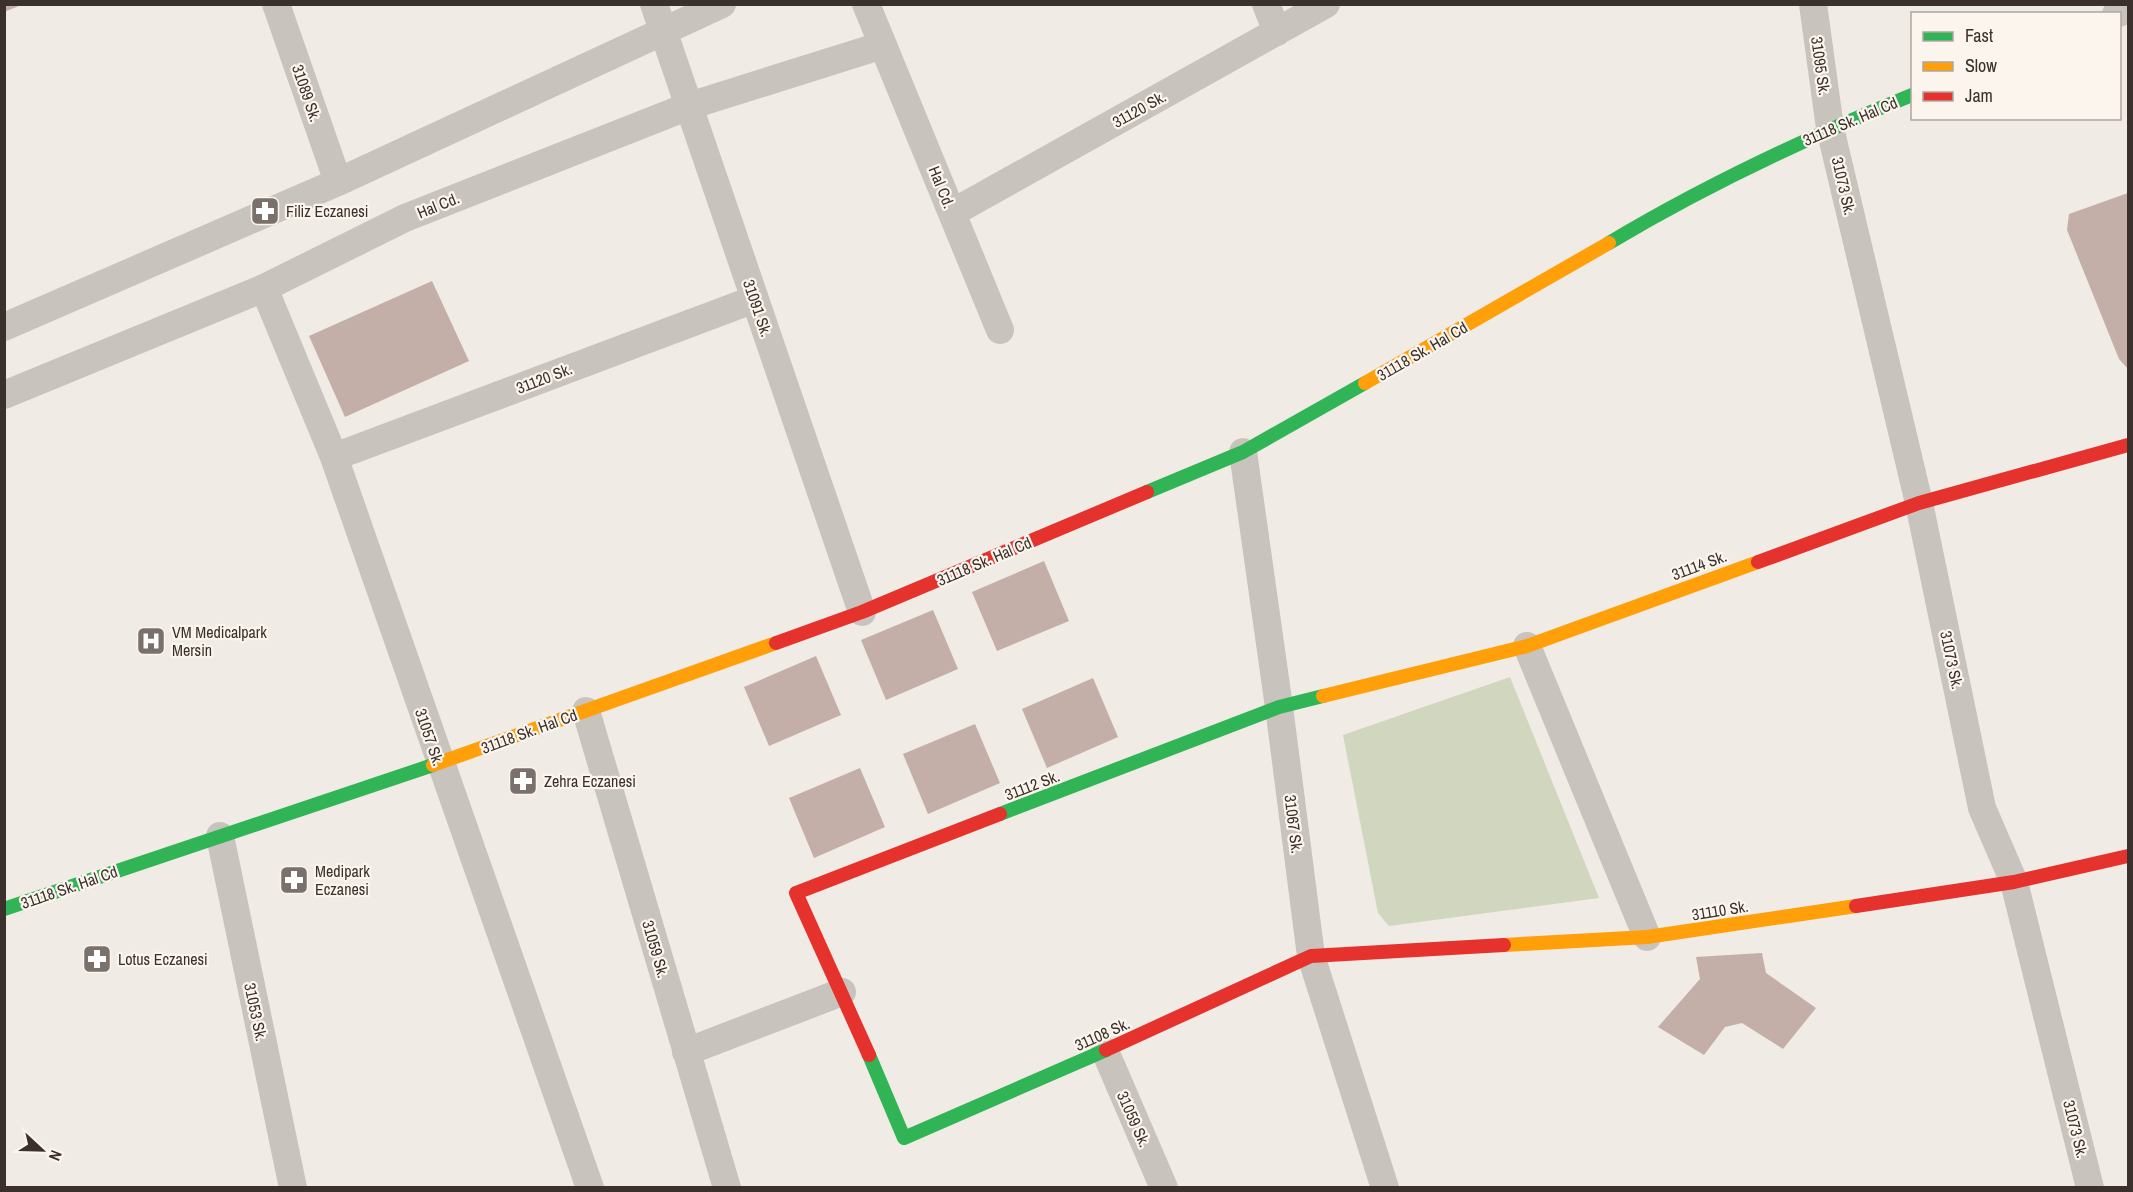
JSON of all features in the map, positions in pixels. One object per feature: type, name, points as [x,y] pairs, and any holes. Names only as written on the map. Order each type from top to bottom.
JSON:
[{"type":"street","name":"31089 Sk.","points":[[276,4],[338,182]]},
{"type":"street","name":"31091 Sk.","points":[[654,4],[862,612]]},
{"type":"street","points":[[4,327],[338,182],[722,4]]},
{"type":"street","name":"Hal Cd.","points":[[866,4],[1000,330]]},
{"type":"street","points":[[1266,4],[1277,32]]},
{"type":"street","name":"31120 Sk.","points":[[952,213],[1326,4]]},
{"type":"street","name":"31095 Sk.","points":[[1813,4],[1830,128]]},
{"type":"street","name":"Hal Cd.","points":[[6,391],[264,288],[405,218],[690,106],[883,45]]},
{"type":"street","name":"31118 Sk. Hal Cd","points":[[4,909],[440,763],[862,612],[1243,452],[1526,292],[1673,205],[1830,128],[1911,95]]},
{"type":"street","name":"31073 Sk.","points":[[1830,128],[1919,502],[1982,808],[2014,882],[2090,1188]]},
{"type":"street","name":"31057 Sk.","points":[[264,288],[334,457],[590,1188]]},
{"type":"street","name":"31120 Sk.","points":[[334,457],[754,299]]},
{"type":"street","name":"31114 Sk.","points":[[1279,707],[1527,646],[1919,502],[2128,445]]},
{"type":"street","name":"31067 Sk.","points":[[1243,452],[1311,956],[1385,1188]]},
{"type":"street","points":[[1527,646],[1647,937]]},
{"type":"street","name":"31112 Sk.","points":[[842,992],[796,893],[1279,707]]},
{"type":"street","name":"31059 Sk.","points":[[586,711],[727,1188]]},
{"type":"street","name":"31053 Sk.","points":[[220,836],[293,1188]]},
{"type":"street","name":"31110 Sk.","points":[[1311,956],[1647,937],[2014,882],[2128,856]]},
{"type":"street","name":"31108 Sk.","points":[[842,992],[904,1138],[1105,1051],[1311,956]]},
{"type":"street","points":[[686,1052],[842,992]]},
{"type":"street","name":"31059 Sk.","points":[[1105,1051],[1164,1188]]},
{"type":"green space","points":[[1510,677],[1599,898],[1389,926],[1378,913],[1343,735]]},
{"type":"building","points":[[4,4],[19,4],[19,6],[4,12]]},
{"type":"building","points":[[2128,193],[2128,369],[2119,359],[2067,230],[2069,214]]},
{"type":"building","points":[[432,281],[469,361],[345,417],[309,336]]},
{"type":"building","points":[[1044,561],[1069,621],[997,651],[972,592]]},
{"type":"building","points":[[933,610],[958,669],[886,700],[861,640]]},
{"type":"building","points":[[816,656],[841,715],[769,746],[744,687]]},
{"type":"building","points":[[1093,678],[1118,737],[1047,768],[1022,709]]},
{"type":"building","points":[[975,724],[1000,783],[928,814],[903,754]]},
{"type":"building","points":[[860,768],[885,827],[814,858],[789,798]]},
{"type":"building","points":[[1762,953],[1766,973],[1816,1008],[1783,1049],[1742,1023],[1725,1027],[1704,1055],[1658,1027],[1700,979],[1696,957]]},
{"type":"traffic: fast","points":[[1609,243],[1683,201],[1758,163],[1911,95]]},
{"type":"traffic: fast","points":[[1147,492],[1243,452],[1365,383]]},
{"type":"traffic: fast","points":[[1000,814],[1279,707],[1323,696]]},
{"type":"traffic: fast","points":[[4,909],[433,765]]},
{"type":"traffic: fast","points":[[869,1055],[904,1138],[1106,1050]]},
{"type":"traffic: slow","points":[[1365,383],[1609,243]]},
{"type":"traffic: slow","points":[[1323,696],[1527,646],[1758,562]]},
{"type":"traffic: slow","points":[[433,765],[776,643]]},
{"type":"traffic: slow","points":[[1504,945],[1647,937],[1856,906]]},
{"type":"traffic: jam","points":[[1758,562],[1919,503],[2128,445]]},
{"type":"traffic: jam","points":[[776,643],[862,612],[1147,492]]},
{"type":"traffic: jam","points":[[869,1055],[796,893],[1000,814]]},
{"type":"traffic: jam","points":[[1856,906],[2014,882],[2128,856]]},
{"type":"traffic: jam","points":[[1106,1050],[1311,956],[1504,945]]},
{"type":"place","name":"Filiz Eczanesi","points":[[265,211]]},
{"type":"place","name":"VM Medicalpark Mersin","points":[[151,641]]},
{"type":"place","name":"Zehra Eczanesi","points":[[523,781]]},
{"type":"place","name":"Medipark Eczanesi","points":[[294,880]]},
{"type":"place","name":"Lotus Eczanesi","points":[[97,959]]}]
